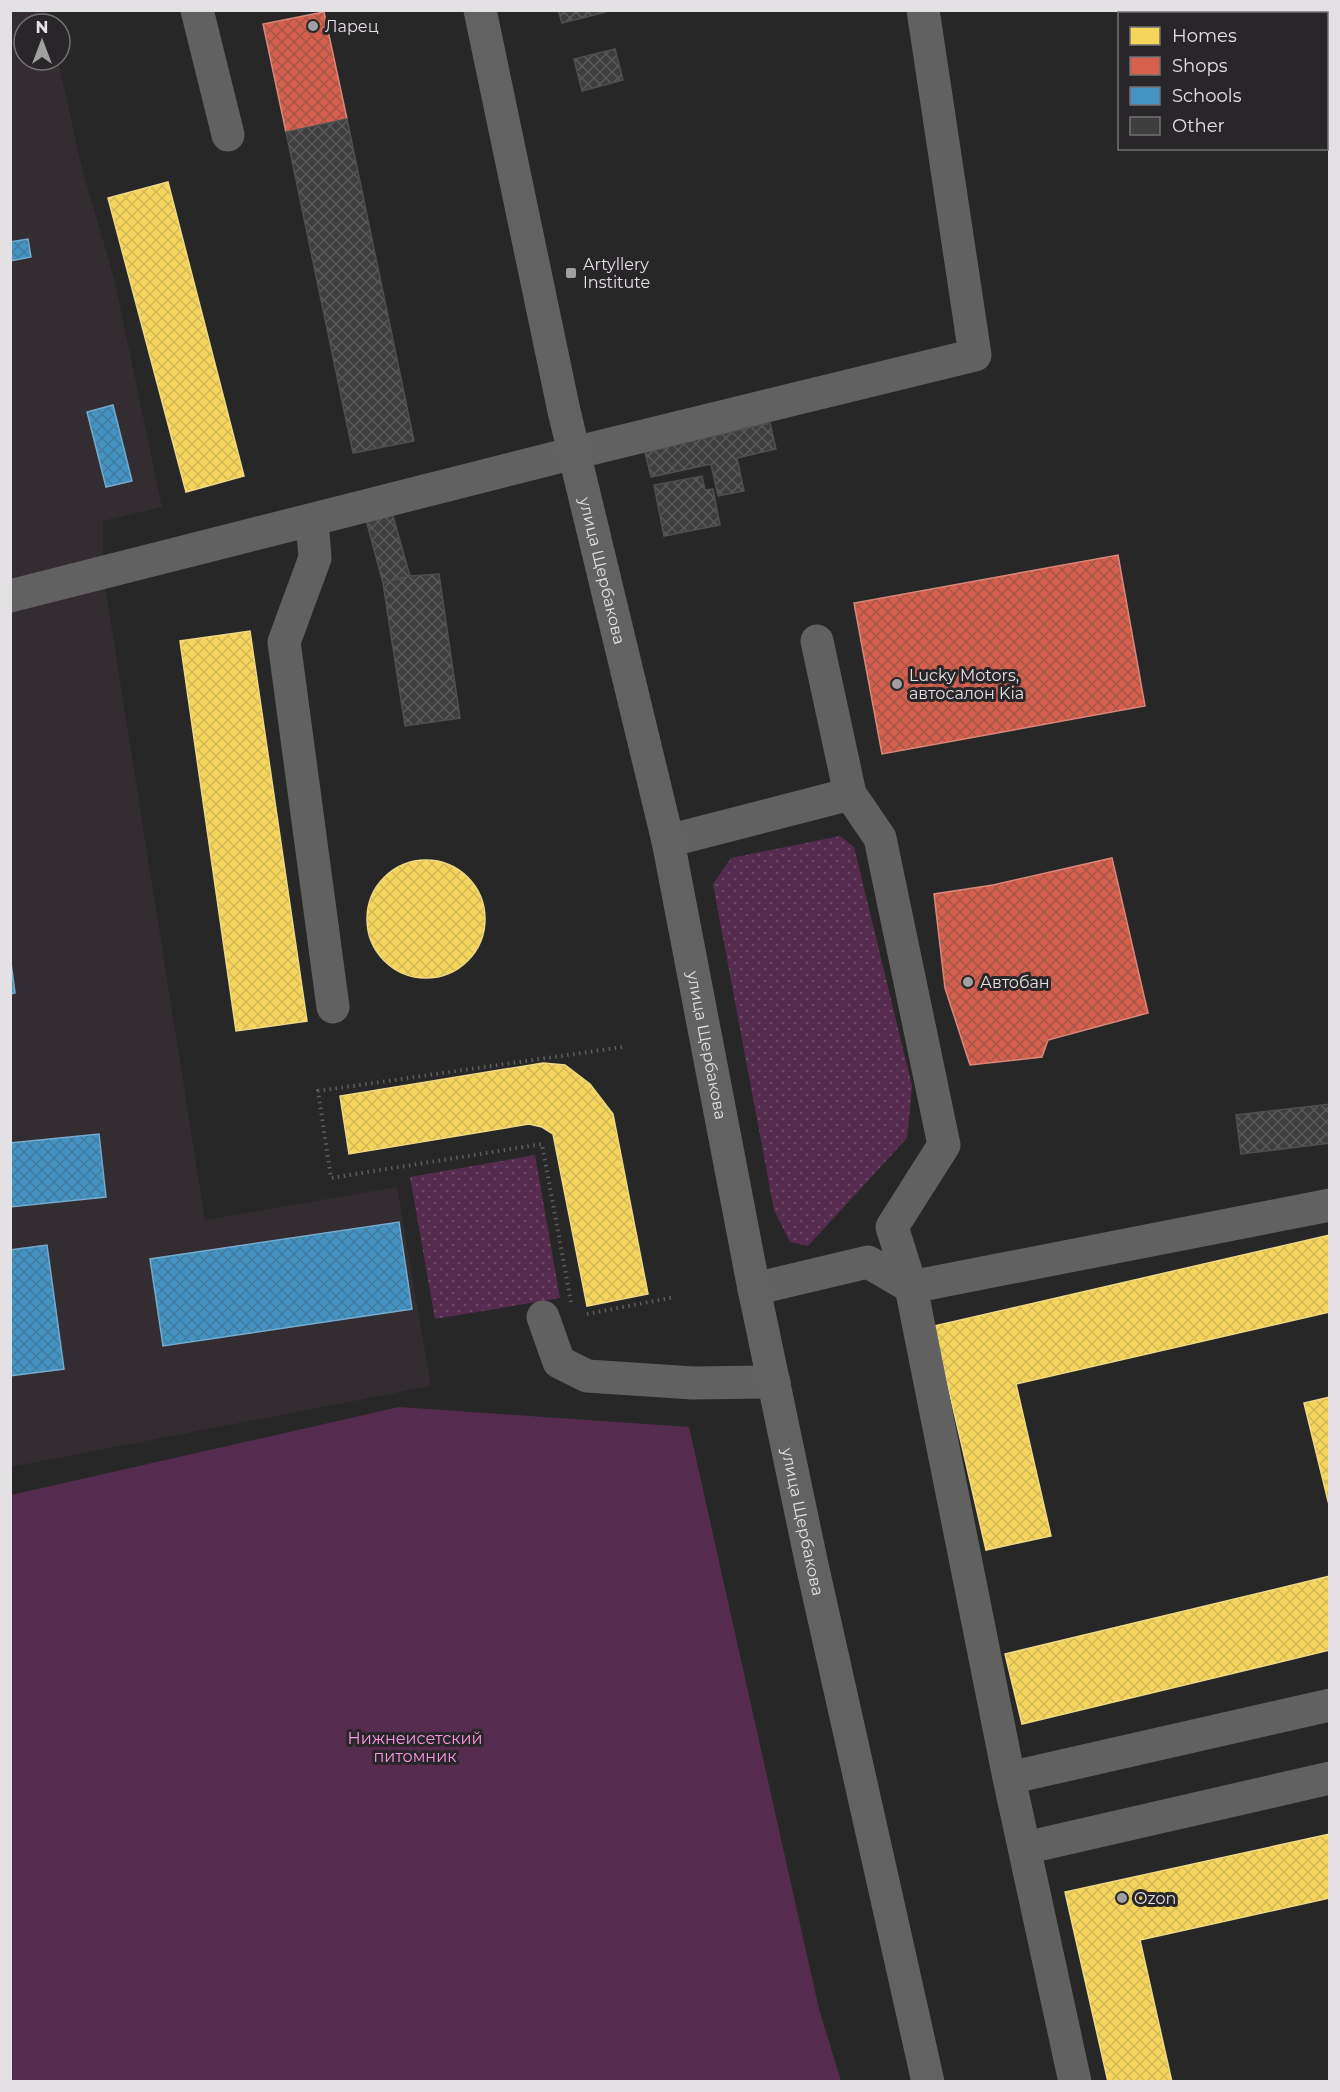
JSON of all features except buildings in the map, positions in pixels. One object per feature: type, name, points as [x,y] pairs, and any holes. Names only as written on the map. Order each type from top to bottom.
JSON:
[{"type":"main road","name":"улица Щербакова","points":[[480,10],[574,453],[668,841],[754,1288],[817,1589],[928,2082]]},
{"type":"lane","points":[[197,10],[228,135]]},
{"type":"lane","points":[[10,596],[574,453],[975,355],[923,10]]},
{"type":"lane","points":[[312,520],[315,558],[284,642],[333,1007]]},
{"type":"lane","points":[[818,641],[850,794],[880,838],[944,1145],[892,1227],[912,1287],[1009,1778],[1075,2082]]},
{"type":"lane","points":[[668,841],[850,794]]},
{"type":"lane","points":[[754,1288],[868,1262],[912,1287],[1329,1205]]},
{"type":"lane","points":[[543,1317],[559,1362],[587,1376],[693,1383],[774,1382]]},
{"type":"lane","points":[[1009,1778],[1329,1705]]},
{"type":"lane","points":[[1025,1848],[1329,1778]]},
{"type":"path","points":[[571,1302],[542,1144],[331,1178],[318,1091],[623,1047]]},
{"type":"path","points":[[587,1314],[675,1297]]},
{"type":"shaded area","points":[[48,10],[48,12],[12,12],[12,72],[61,72],[81,164],[115,282],[162,507],[103,521],[103,573],[205,1220],[397,1187],[431,1386],[11,1467],[10,11]]},
{"type":"green space","points":[[840,836],[854,847],[912,1086],[907,1138],[808,1246],[790,1242],[774,1210],[713,884],[731,858]]},
{"type":"green space","points":[[535,1155],[560,1298],[435,1319],[410,1177]]},
{"type":"green space","name":"Нижнеисетский питомник","points":[[399,1407],[689,1427],[819,2009],[841,2081],[11,2081],[11,1495]]},
{"type":"place","name":"Ларец","points":[[313,26]]},
{"type":"place","name":"Artyllery Institute","points":[[571,273]]},
{"type":"place","name":"Lucky Motors, автосалон Kia","points":[[897,684]]},
{"type":"place","name":"Автобан","points":[[968,982]]},
{"type":"place","name":"Ozon","points":[[1122,1898]]}]
